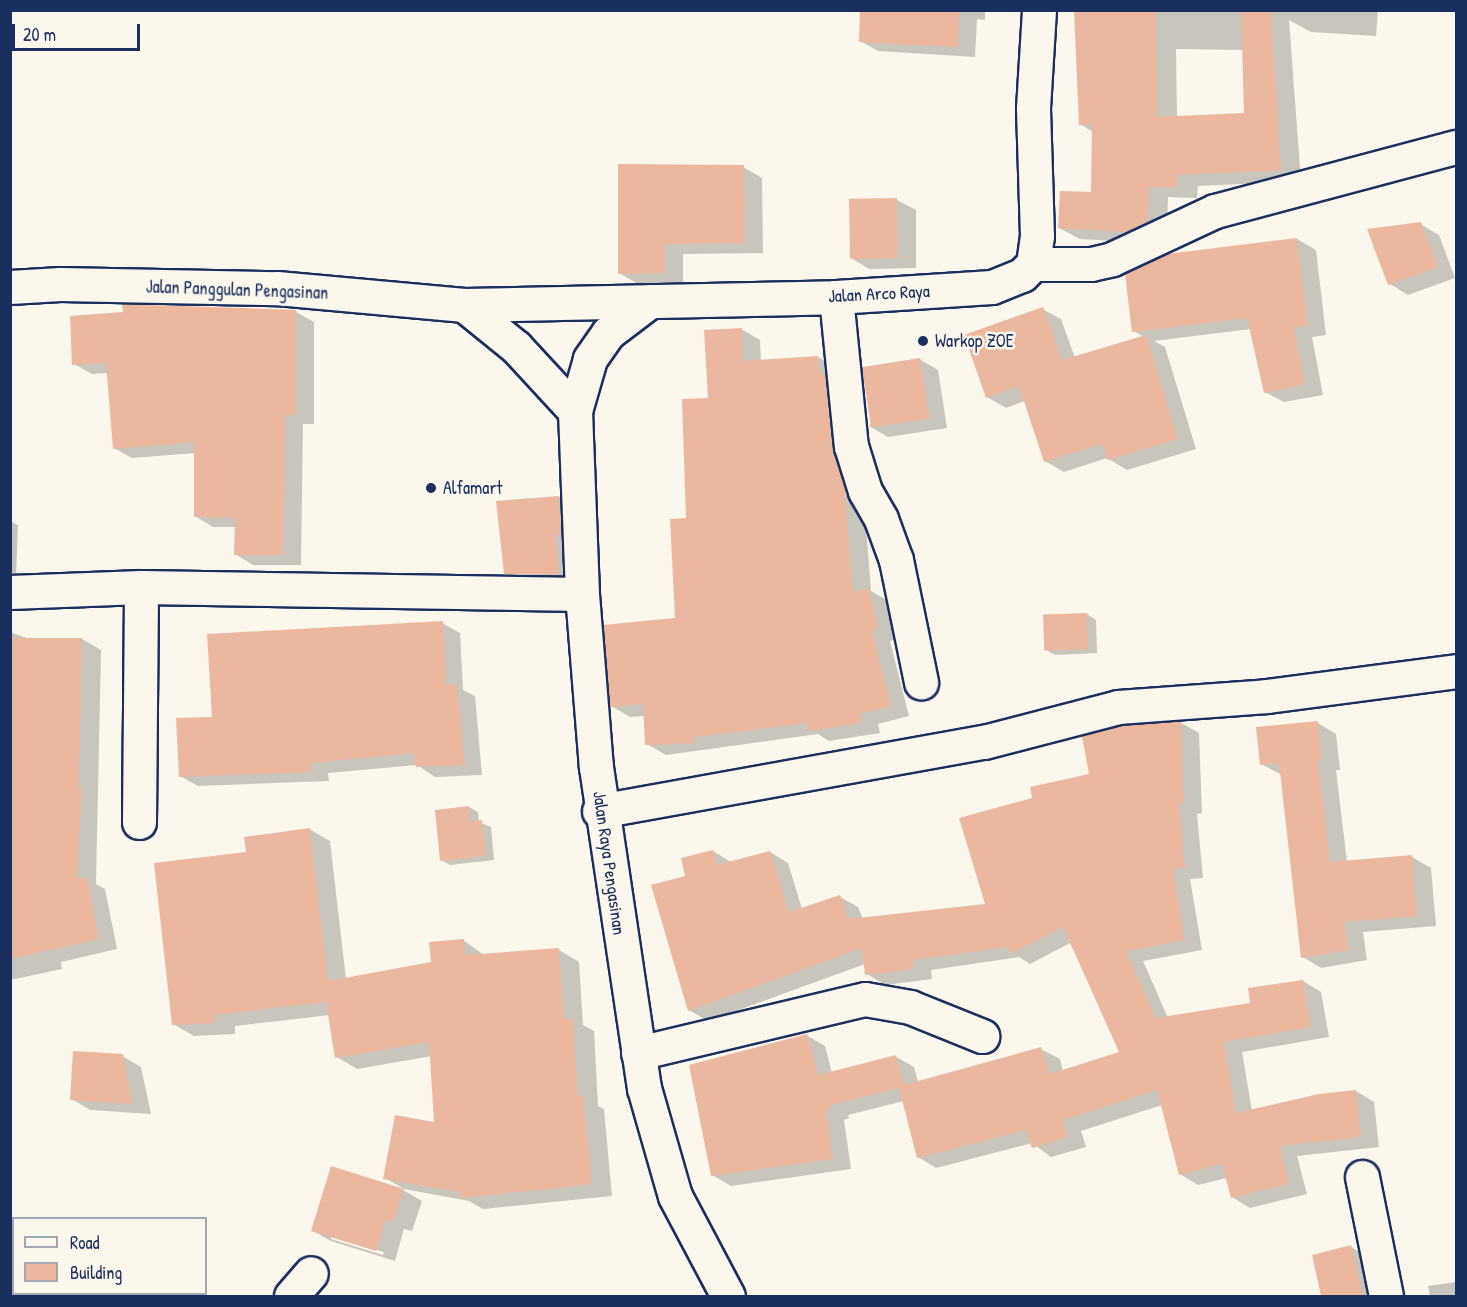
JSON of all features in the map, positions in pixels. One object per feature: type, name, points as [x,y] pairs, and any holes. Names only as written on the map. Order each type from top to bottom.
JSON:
[{"type":"street","points":[[1039,10],[1033,108],[1037,236],[1033,264],[1091,264],[1112,259],[1215,211],[1456,147]]},
{"type":"street","name":"Jalan Arco Raya","points":[[464,305],[836,297],[992,287],[1022,275],[1033,264]]},
{"type":"street","name":"Jalan Panggulan Pengasinan","points":[[10,287],[60,284],[278,288],[464,305]]},
{"type":"street","points":[[836,297],[851,446],[865,490],[881,519],[896,560],[921,682]]},
{"type":"street","name":"Jalan Raya Pengasinan","points":[[650,301],[608,333],[590,359],[574,411],[582,594],[599,811],[644,1088],[675,1196],[728,1296]]},
{"type":"street","points":[[464,305],[516,347],[574,411]]},
{"type":"street","points":[[10,592],[141,587],[582,594]]},
{"type":"street","points":[[139,822],[141,587]]},
{"type":"street","points":[[599,811],[984,742],[1118,707],[1267,696],[1456,671]]},
{"type":"street","points":[[638,1053],[865,999],[910,1007],[982,1036]]},
{"type":"street","points":[[1362,1177],[1386,1296]]},
{"type":"building","points":[[860,10],[960,10],[958,47],[859,42]]},
{"type":"building","points":[[1074,10],[1156,10],[1157,117],[1244,113],[1241,10],[1271,10],[1281,170],[1178,175],[1177,187],[1149,187],[1147,222],[1125,232],[1058,228],[1060,191],[1091,192],[1092,125],[1079,125]]},
{"type":"building","points":[[618,164],[744,165],[745,243],[665,244],[665,273],[618,274]]},
{"type":"building","points":[[897,198],[898,258],[850,259],[849,199]]},
{"type":"building","points":[[1421,222],[1438,267],[1388,285],[1367,229]]},
{"type":"building","points":[[1297,238],[1308,325],[1294,327],[1305,384],[1264,393],[1247,318],[1132,332],[1125,274],[1167,254]]},
{"type":"building","points":[[122,304],[296,310],[296,415],[285,415],[283,555],[234,555],[235,518],[194,517],[194,442],[113,449],[106,363],[72,365],[70,316],[123,312]]},
{"type":"building","points":[[1043,307],[1062,360],[1146,335],[1178,439],[1107,460],[1102,444],[1044,462],[1019,386],[986,398],[964,335]]},
{"type":"building","points":[[742,328],[743,361],[818,356],[820,374],[825,373],[832,448],[845,490],[853,592],[869,588],[878,629],[872,630],[891,706],[860,714],[861,723],[809,731],[808,723],[694,737],[694,743],[645,745],[643,704],[610,707],[603,625],[675,618],[670,519],[686,518],[682,399],[708,398],[704,330]]},
{"type":"building","points":[[920,358],[930,418],[871,427],[862,367]]},
{"type":"building","points":[[559,496],[561,535],[555,535],[559,574],[504,574],[496,501]]},
{"type":"building","points":[[1087,613],[1088,649],[1044,651],[1043,615]]},
{"type":"building","points":[[443,621],[446,685],[457,684],[465,765],[416,767],[414,753],[310,763],[312,772],[179,777],[176,718],[212,717],[207,634]]},
{"type":"building","points":[[10,638],[82,638],[79,788],[82,788],[77,879],[87,877],[99,939],[10,959]]},
{"type":"building","points":[[1181,721],[1184,803],[1179,804],[1185,868],[1173,869],[1185,940],[1126,951],[1156,1018],[1250,1003],[1248,988],[1303,980],[1311,1027],[1224,1042],[1236,1113],[1319,1094],[1356,1090],[1361,1137],[1280,1146],[1289,1184],[1231,1198],[1222,1164],[1179,1175],[1157,1090],[1063,1120],[1068,1137],[1032,1148],[1026,1130],[917,1158],[899,1088],[831,1105],[832,1108],[826,1110],[833,1159],[711,1176],[689,1065],[807,1034],[818,1075],[896,1055],[904,1085],[1041,1047],[1050,1074],[1119,1052],[1063,927],[1010,954],[1007,947],[913,960],[914,969],[865,975],[862,948],[688,1011],[651,885],[685,876],[681,858],[713,850],[717,865],[770,851],[789,912],[840,895],[849,919],[985,904],[959,818],[1032,798],[1030,787],[1089,774],[1082,736],[1121,726]]},
{"type":"building","points":[[1318,721],[1322,760],[1318,760],[1330,862],[1412,855],[1417,916],[1344,922],[1349,950],[1301,958],[1279,763],[1260,765],[1256,727]]},
{"type":"building","points":[[469,806],[470,822],[482,820],[486,856],[440,861],[435,810]]},
{"type":"building","points":[[310,828],[328,981],[431,962],[429,942],[464,939],[465,955],[559,948],[564,1019],[573,1018],[578,1097],[583,1096],[592,1184],[461,1198],[460,1192],[383,1179],[395,1115],[434,1122],[429,1042],[335,1058],[326,1002],[214,1015],[215,1023],[172,1025],[154,863],[246,852],[244,837]]},
{"type":"building","points":[[73,1051],[123,1054],[133,1104],[70,1100]]},
{"type":"building","points":[[331,1166],[404,1189],[393,1222],[386,1219],[376,1251],[311,1231]]},
{"type":"building","points":[[1351,1245],[1363,1296],[1321,1296],[1312,1255]]},
{"type":"place","name":"Warkop ZOE","points":[[923,341]]},
{"type":"place","name":"Alfamart","points":[[431,488]]}]
